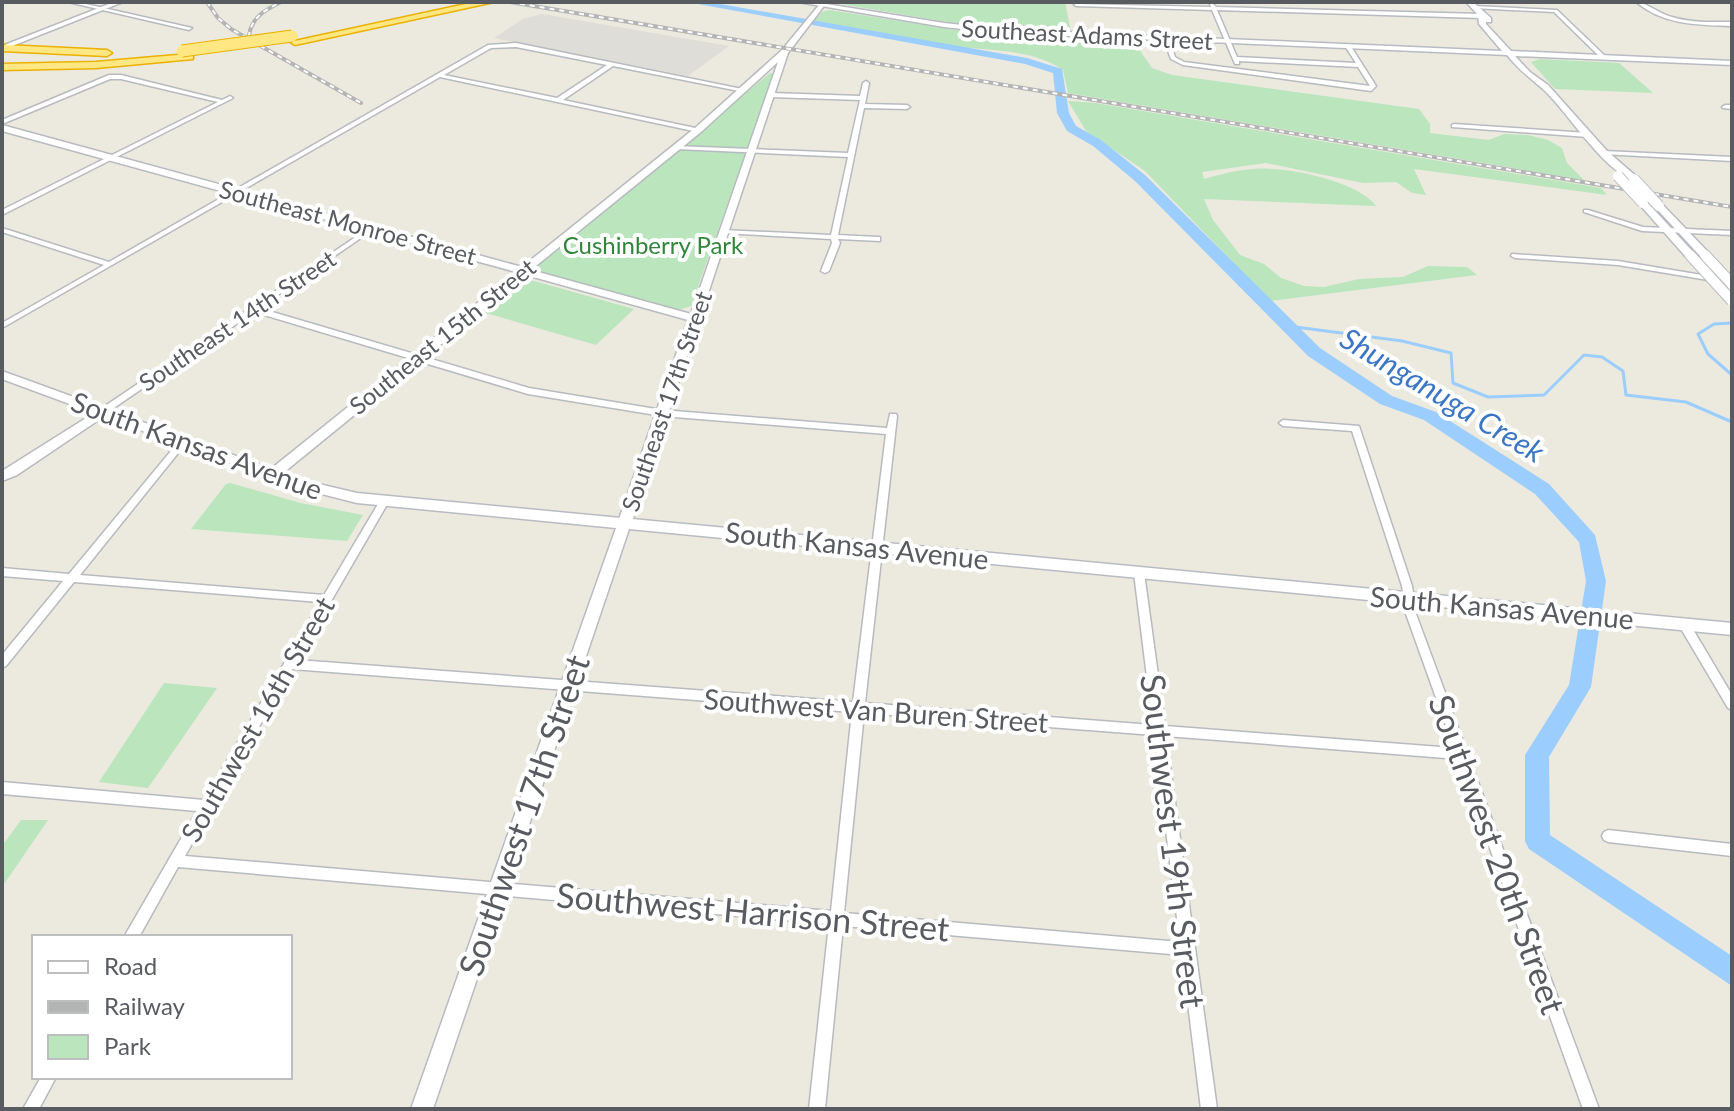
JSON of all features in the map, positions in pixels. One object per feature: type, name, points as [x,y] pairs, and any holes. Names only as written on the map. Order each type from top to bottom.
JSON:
[{"type":"highway","points":[[3,81],[293,39],[489,2]]},
{"type":"highway","points":[[3,48],[148,55]]},
{"type":"highway","points":[[2,60],[185,54]]},
{"type":"highway","points":[[2,67],[77,66],[162,59]]},
{"type":"main road","points":[[3,48],[120,2]]},
{"type":"main road","name":"Southeast Adams Street","points":[[801,2],[984,30],[1732,63]]},
{"type":"main road","points":[[1471,5],[1514,54],[1541,77],[1545,87],[1604,153],[1634,179],[1732,283]]},
{"type":"main road","name":"Southeast 15th Street","points":[[272,475],[698,130],[785,52],[820,7]]},
{"type":"main road","name":"Southeast 17th Street","points":[[625,522],[785,52]]},
{"type":"main road","name":"Southeast Adams Street","points":[[1514,54],[1649,59]]},
{"type":"main road","name":"Southeast 15th Street","points":[[762,74],[779,70]]},
{"type":"main road","name":"Southeast Monroe Street","points":[[2,125],[110,158],[694,318]]},
{"type":"main road","points":[[1604,153],[1606,163],[1732,301]]},
{"type":"main road","name":"South Kansas Avenue","points":[[2,375],[272,475],[334,494],[1732,629]]},
{"type":"main road","points":[[4,476],[102,412]]},
{"type":"main road","name":"Southwest 17th Street","points":[[422,1109],[625,522]]},
{"type":"street","points":[[70,2],[189,28]]},
{"type":"street","points":[[1638,2],[1652,14],[1666,19],[1732,24]]},
{"type":"street","points":[[1076,5],[1212,5],[1481,16]]},
{"type":"street","points":[[1212,5],[1241,72]]},
{"type":"street","points":[[1471,5],[1555,11],[1601,55]]},
{"type":"street","points":[[1168,43],[1173,58],[1179,62],[1373,88],[1348,46]]},
{"type":"street","points":[[2,326],[495,45],[516,45],[744,90]]},
{"type":"street","points":[[1236,59],[1360,65]]},
{"type":"street","points":[[558,100],[612,64]]},
{"type":"street","points":[[438,75],[698,130]]},
{"type":"street","points":[[2,125],[103,78],[121,77],[221,101]]},
{"type":"street","points":[[825,271],[836,243],[834,237],[866,83]]},
{"type":"street","points":[[771,95],[907,107]]},
{"type":"street","points":[[2,213],[230,98]]},
{"type":"street","points":[[1454,126],[1588,135]]},
{"type":"street","points":[[677,147],[851,155]]},
{"type":"street","points":[[1604,153],[1732,159]]},
{"type":"street","points":[[2,206],[55,185]]},
{"type":"street","points":[[1586,211],[1631,227],[1732,233]]},
{"type":"street","name":"Southeast 14th Street","points":[[102,412],[372,228]]},
{"type":"street","points":[[2,230],[109,264]]},
{"type":"street","points":[[723,232],[877,239]]},
{"type":"street","points":[[1515,256],[1618,263],[1732,283]]},
{"type":"street","points":[[253,309],[528,391],[662,413],[889,431]]},
{"type":"street","points":[[817,1109],[876,547],[893,416]]},
{"type":"street","name":"Southwest 20th Street","points":[[1283,423],[1356,428],[1409,598],[1411,614],[1591,1109]]},
{"type":"street","points":[[2,663],[183,442]]},
{"type":"street","name":"Southwest 16th Street","points":[[132,935],[384,501]]},
{"type":"street","points":[[2,572],[327,599]]},
{"type":"street","name":"Southwest 19th Street","points":[[1139,573],[1209,1109]]},
{"type":"street","points":[[1684,624],[1732,705]]},
{"type":"street","name":"Southwest Van Buren Street","points":[[289,664],[1463,754]]},
{"type":"street","points":[[2,788],[207,806]]},
{"type":"street","points":[[1608,836],[1732,850]]},
{"type":"street","name":"Southwest Harrison Street","points":[[175,861],[1188,949]]},
{"type":"street","points":[[31,1109],[48,1079]]},
{"type":"shaded area","points":[[542,14],[729,46],[688,76],[494,38],[523,19]]},
{"type":"green space","points":[[829,2],[1065,2],[1071,32],[965,25]]},
{"type":"green space","points":[[830,10],[956,30],[1132,39],[1152,68],[1172,75],[1419,109],[1430,124],[1430,133],[1489,140],[1504,134],[1528,135],[1548,140],[1562,148],[1567,163],[1584,180],[1068,93],[1063,70],[1036,57],[910,40],[813,22],[822,12]]},
{"type":"green space","points":[[1540,59],[1619,63],[1653,93],[1555,89],[1531,62]]},
{"type":"green space","name":"Cushinberry Park","points":[[770,73],[774,74],[691,306],[676,311],[532,272],[530,269]]},
{"type":"green space","points":[[1068,101],[1601,188],[1607,195],[1414,169],[1426,195],[1412,193],[1396,182],[1363,183],[1266,163],[1202,172],[1204,179],[1254,169],[1301,173],[1354,189],[1376,206],[1204,199],[1213,220],[1240,255],[1264,264],[1281,278],[1304,286],[1324,287],[1359,279],[1403,277],[1428,266],[1467,267],[1477,275],[1270,301],[1145,171],[1086,131]]},
{"type":"green space","points":[[520,277],[634,309],[596,345],[479,311]]},
{"type":"green space","points":[[226,484],[301,503],[363,515],[347,541],[191,529]]},
{"type":"green space","points":[[164,683],[217,688],[148,788],[99,782]]},
{"type":"green space","points":[[21,820],[48,820],[2,887],[2,846]]},
{"type":"waterway","name":"Shunganuga Creek","points":[[692,2],[1027,61],[1058,71],[1063,113],[1071,128],[1097,143],[1140,178],[1314,352],[1386,400],[1430,416],[1542,489],[1588,540],[1596,581],[1580,687],[1537,755],[1538,841],[1732,972]]},
{"type":"waterway","points":[[1732,323],[1714,324],[1698,334],[1708,354],[1732,375]]},
{"type":"waterway","points":[[1288,326],[1402,341],[1451,353],[1453,383],[1488,397],[1544,395],[1584,355],[1602,357],[1623,371],[1626,395],[1686,402],[1732,422]]},
{"type":"railway","points":[[207,2],[218,18],[231,29],[257,44]]},
{"type":"railway","points":[[257,44],[249,35],[253,23],[281,2]]},
{"type":"railway","points":[[510,2],[1732,207]]},
{"type":"railway","points":[[257,44],[361,103]]}]
